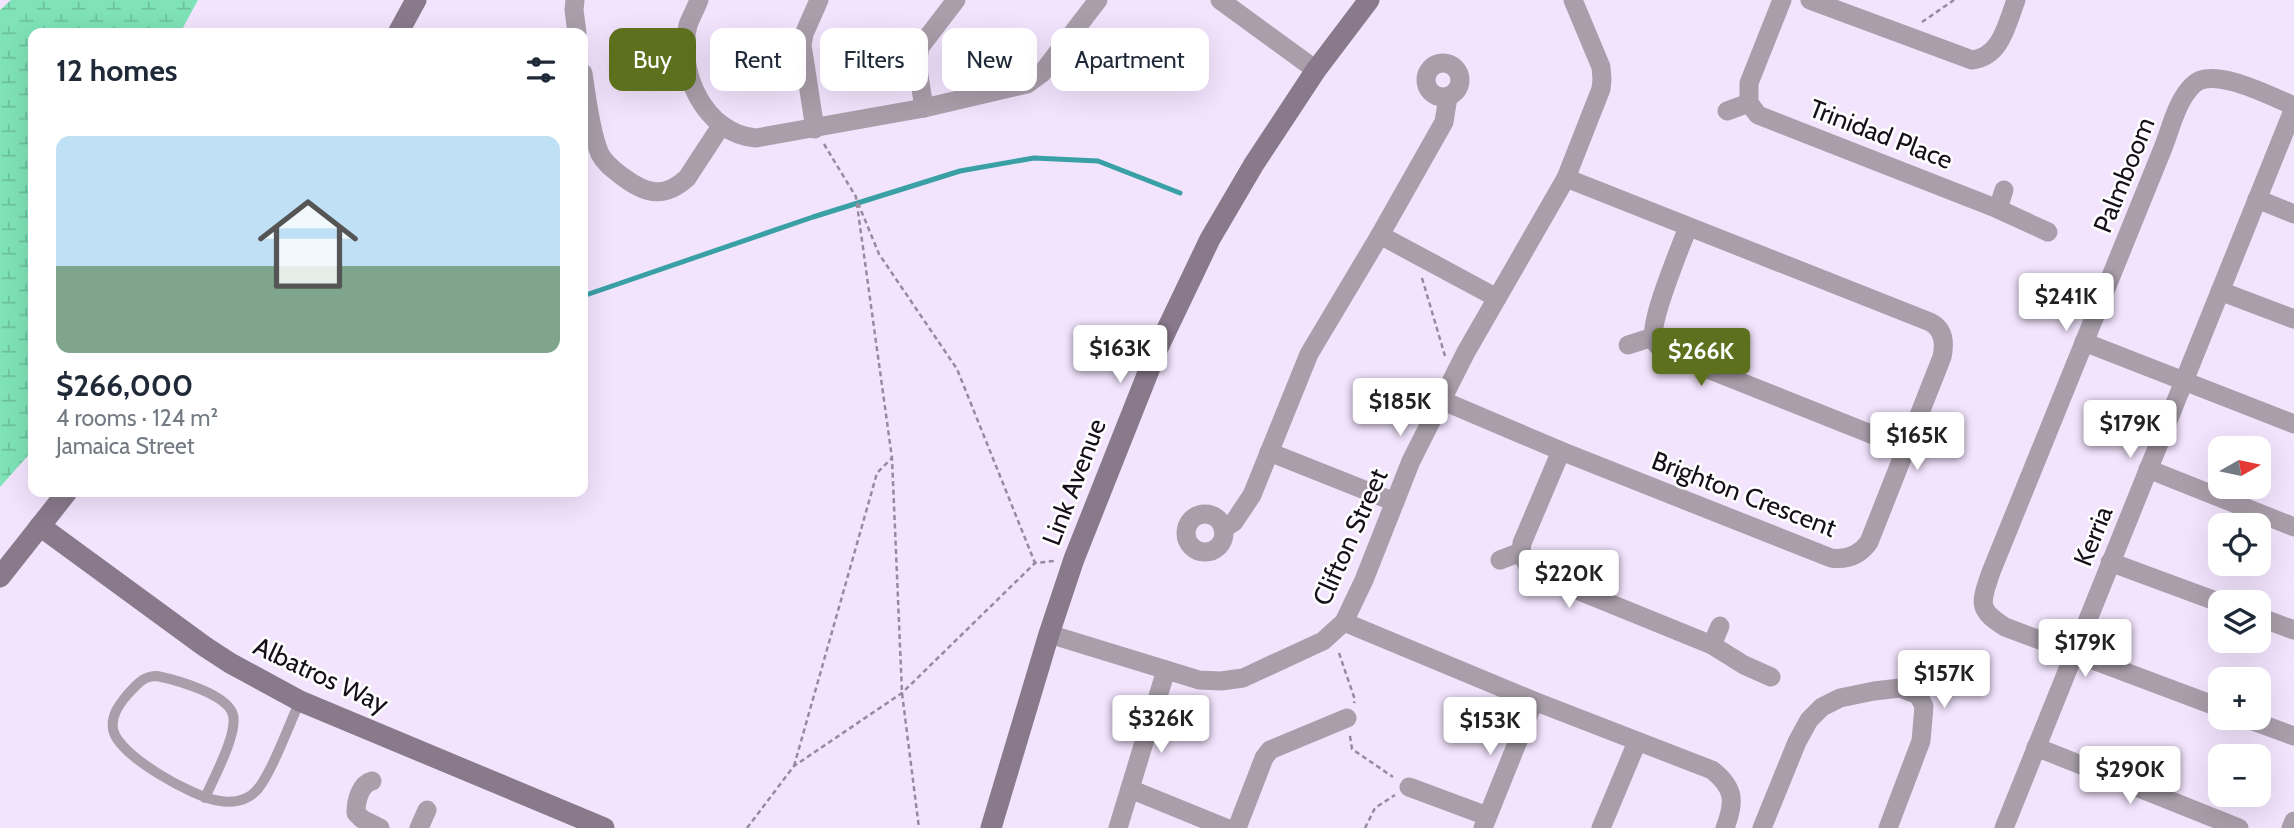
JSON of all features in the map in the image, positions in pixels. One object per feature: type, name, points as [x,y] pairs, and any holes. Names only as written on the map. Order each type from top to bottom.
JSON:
[{"type":"street","points":[[401,28],[416,0]]},
{"type":"street","points":[[575,0],[576,28]]},
{"type":"street","points":[[699,0],[688,25],[688,63],[698,100],[721,126],[735,134],[756,138],[815,129],[1017,88],[1036,79],[1098,0]]},
{"type":"street","points":[[815,129],[802,45],[819,0]]},
{"type":"street","points":[[923,107],[918,55],[920,47],[956,0]]},
{"type":"street","points":[[1220,0],[1316,70]]},
{"type":"street","name":"Link Avenue","points":[[991,828],[1074,559],[1157,351],[1204,250],[1254,164],[1316,70],[1369,0]]},
{"type":"street","points":[[1727,111],[1749,103],[1748,91],[1752,73],[1782,0]]},
{"type":"street","points":[[1810,0],[1966,59],[1983,58],[1993,52],[1998,46],[2016,0]]},
{"type":"street","name":"Clifton Street","points":[[1049,634],[1210,682],[1233,681],[1323,641],[1339,627],[1364,580],[1411,461],[1452,379],[1566,178],[1601,89],[1598,59],[1574,1]]},
{"type":"street","name":"Palmboom","points":[[2074,653],[2005,627],[1989,617],[1983,601],[1991,572],[2182,102],[2191,86],[2200,79],[2215,78],[2232,82],[2294,107]]},
{"type":"street","points":[[1223,529],[1234,522],[1252,495],[1310,354],[1444,122],[1448,97]]},
{"type":"street","points":[[588,101],[601,155],[612,169],[645,191],[668,191],[687,178],[721,126]]},
{"type":"street","name":"Trinidad Place","points":[[1749,103],[1758,115],[2001,200],[2048,232]]},
{"type":"street","name":"Kerria","points":[[2004,828],[2294,107]]},
{"type":"street","name":"Brighton Crescent","points":[[1441,400],[1561,451],[1831,558],[1856,555],[1869,542],[1942,357],[1943,338],[1935,324],[1566,178]]},
{"type":"street","points":[[2257,199],[2294,214]]},
{"type":"street","points":[[1688,227],[1659,308],[1653,337],[1656,344],[1671,354],[1906,448]]},
{"type":"street","points":[[1380,235],[1497,298]]},
{"type":"street","points":[[2220,291],[2294,319]]},
{"type":"street","points":[[1628,345],[1653,337]]},
{"type":"street","points":[[2084,342],[2294,424]]},
{"type":"street","points":[[1561,451],[1526,532],[1521,552],[1530,571],[1712,645],[1744,666],[1771,677]]},
{"type":"street","points":[[1269,452],[1395,502]]},
{"type":"street","points":[[2148,469],[2294,527]]},
{"type":"street","points":[[0,577],[63,497]]},
{"type":"street","name":"Albatros Way","points":[[40,526],[204,646],[300,701],[604,828]]},
{"type":"street","points":[[1500,560],[1521,552]]},
{"type":"street","points":[[2110,562],[2208,598]]},
{"type":"street","points":[[2271,621],[2294,630]]},
{"type":"street","points":[[1712,645],[1720,626]]},
{"type":"street","points":[[1339,627],[1712,770],[1724,779],[1732,799],[1732,808],[1725,828]]},
{"type":"street","points":[[2074,653],[2208,703]]},
{"type":"street","points":[[1118,828],[1166,670]]},
{"type":"street","points":[[1762,828],[1797,742],[1815,713],[1840,698],[1900,688],[1918,695],[1924,706],[1921,741],[1888,828]]},
{"type":"street","points":[[1409,787],[1485,822],[1534,701]]},
{"type":"street","points":[[1237,828],[1264,758],[1270,750],[1348,718]]},
{"type":"street","points":[[2271,728],[2294,736]]},
{"type":"street","points":[[1601,828],[1637,742]]},
{"type":"street","points":[[2036,747],[2239,828]]},
{"type":"street","points":[[372,781],[367,782],[362,789],[356,813],[380,828]]},
{"type":"street","points":[[1130,789],[1226,828]]},
{"type":"street","points":[[2291,828],[2294,821]]},
{"type":"lane","points":[[205,798],[231,737],[233,714],[222,701],[207,692],[167,678],[148,676],[142,679],[115,712],[113,731],[117,740],[127,752],[179,786],[205,798],[230,802],[253,794],[264,779],[300,701]]},
{"type":"path","points":[[1906,36],[1954,0]]},
{"type":"path","points":[[815,129],[856,197],[879,254],[957,369],[1035,563]]},
{"type":"path","points":[[856,197],[892,458],[902,692],[919,828]]},
{"type":"path","points":[[1415,254],[1452,379]]},
{"type":"path","points":[[794,766],[877,473],[892,458]]},
{"type":"path","points":[[747,828],[794,766],[902,692],[1035,563],[1074,559]]},
{"type":"path","points":[[1339,627],[1354,700],[1348,718],[1352,749],[1409,787],[1375,808],[1365,828]]},
{"type":"green space","points":[[11,0],[198,0],[183,28],[28,28],[28,456],[0,487],[0,10]]},
{"type":"waterway","points":[[588,294],[813,217],[960,171],[1034,158],[1098,161],[1180,193]]}]
